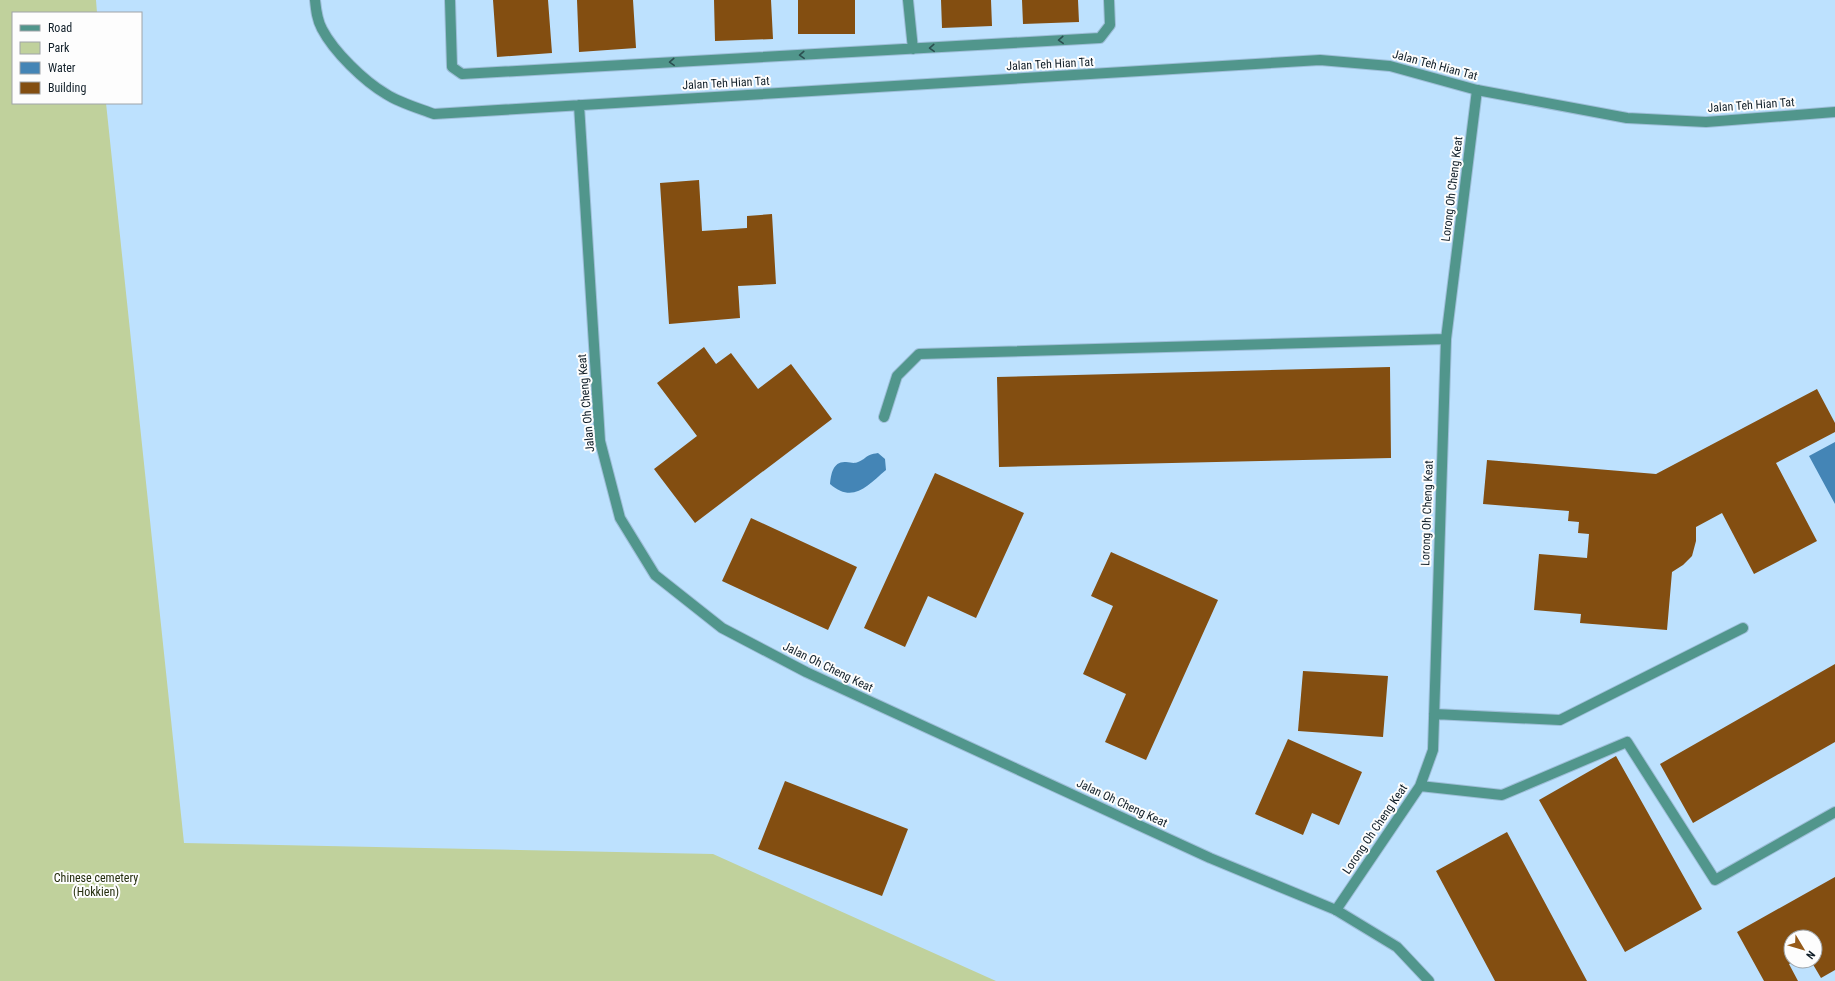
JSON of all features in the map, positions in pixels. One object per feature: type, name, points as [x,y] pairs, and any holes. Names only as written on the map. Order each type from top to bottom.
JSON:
[{"type":"street","name":"Jalan Teh Hian Tat","points":[[315,0],[316,12],[322,29],[346,60],[367,81],[386,94],[434,114],[1320,60],[1390,66],[1477,90],[1627,118],[1706,122],[1835,112]]},
{"type":"street","points":[[450,0],[452,67],[462,74],[1100,38],[1110,25],[1109,0]]},
{"type":"street","points":[[908,0],[913,49]]},
{"type":"street","name":"Lorong Oh Cheng Keat","points":[[1336,910],[1420,786],[1433,750],[1446,339],[1477,90]]},
{"type":"street","name":"Jalan Oh Cheng Keat","points":[[579,105],[600,441],[620,518],[655,575],[722,628],[806,672],[1210,858],[1336,910],[1397,947],[1429,981]]},
{"type":"street","points":[[884,417],[897,376],[919,354],[1446,339]]},
{"type":"street","points":[[1434,714],[1560,720],[1743,628]]},
{"type":"street","points":[[1420,786],[1502,795],[1627,742],[1715,880],[1835,812]]},
{"type":"green space","name":"Chinese cemetery (Hokkien)","points":[[0,0],[96,0],[97,12],[12,12],[12,104],[106,104],[184,843],[713,854],[996,981],[0,981]]},
{"type":"water","points":[[1835,442],[1835,504],[1809,456]]},
{"type":"water","points":[[878,453],[885,459],[886,470],[866,487],[853,493],[838,490],[830,484],[832,472],[838,464],[842,462],[856,463],[870,455]]},
{"type":"building","points":[[493,0],[548,0],[552,53],[497,57]]},
{"type":"building","points":[[577,0],[633,0],[636,48],[579,52]]},
{"type":"building","points":[[714,0],[771,0],[773,39],[715,41]]},
{"type":"building","points":[[798,0],[855,0],[855,34],[798,34]]},
{"type":"building","points":[[941,0],[991,0],[992,26],[942,28]]},
{"type":"building","points":[[1022,0],[1078,0],[1079,22],[1023,24]]},
{"type":"building","points":[[699,180],[702,231],[747,228],[747,216],[772,214],[776,284],[738,286],[740,318],[669,324],[660,183]]},
{"type":"building","points":[[704,347],[716,364],[731,353],[758,389],[791,364],[832,419],[695,523],[654,469],[697,436],[657,383]]},
{"type":"building","points":[[1390,367],[1391,458],[999,467],[997,377]]},
{"type":"building","points":[[1817,389],[1835,423],[1835,432],[1776,463],[1817,541],[1754,574],[1722,513],[1696,527],[1696,541],[1692,556],[1683,565],[1672,572],[1667,630],[1580,623],[1581,614],[1534,610],[1539,554],[1587,558],[1589,534],[1578,533],[1579,522],[1568,521],[1569,511],[1483,504],[1487,460],[1656,474]]},
{"type":"building","points":[[935,473],[1024,513],[976,618],[928,596],[905,647],[864,628]]},
{"type":"building","points":[[751,518],[857,567],[828,630],[722,581]]},
{"type":"building","points":[[1111,552],[1218,600],[1146,760],[1105,742],[1126,694],[1083,674],[1113,606],[1091,596]]},
{"type":"building","points":[[1835,664],[1835,742],[1693,823],[1660,764]]},
{"type":"building","points":[[1303,671],[1388,676],[1383,737],[1298,731]]},
{"type":"building","points":[[1288,739],[1362,772],[1339,825],[1312,813],[1303,835],[1255,814]]},
{"type":"building","points":[[1616,756],[1702,909],[1625,952],[1539,800]]},
{"type":"building","points":[[785,781],[908,829],[882,896],[758,849]]},
{"type":"building","points":[[1507,832],[1587,981],[1495,981],[1436,871]]},
{"type":"building","points":[[1835,877],[1835,970],[1821,978],[1816,969],[1823,969],[1823,929],[1783,929],[1783,969],[1792,969],[1798,981],[1764,981],[1737,932]]}]
